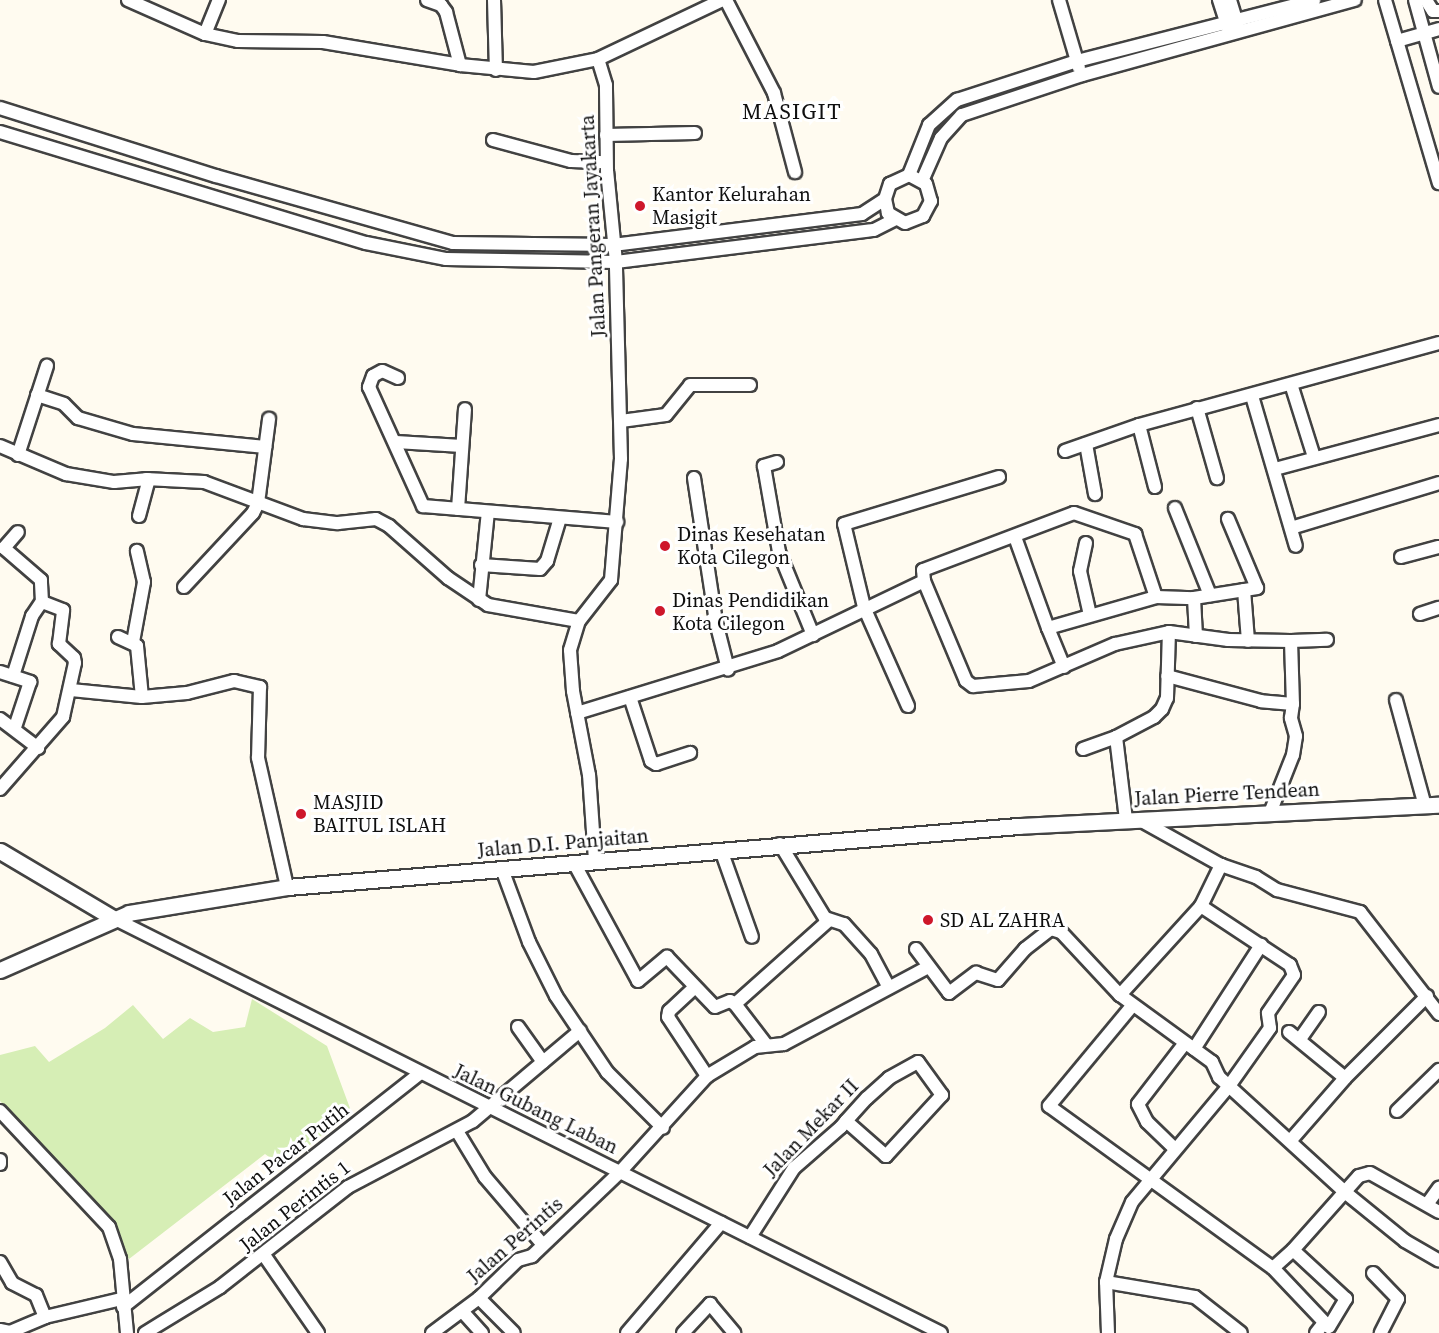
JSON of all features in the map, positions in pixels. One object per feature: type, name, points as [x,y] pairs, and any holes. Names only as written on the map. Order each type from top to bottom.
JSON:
[{"type":"street","points":[[128,0],[205,34],[238,42],[323,42],[460,65],[534,72],[598,59],[724,0],[774,93],[795,172]]},
{"type":"street","points":[[205,34],[219,0]]},
{"type":"street","points":[[427,0],[446,12],[460,65]]},
{"type":"street","points":[[494,0],[496,70]]},
{"type":"street","points":[[1059,0],[1082,75]]},
{"type":"street","points":[[1219,0],[1234,30]]},
{"type":"street","points":[[1230,0],[1234,30]]},
{"type":"street","points":[[909,175],[922,181],[929,191],[930,207],[914,222],[896,219],[888,213],[885,199],[890,184],[909,175],[929,125],[957,100],[1077,61],[1234,30],[1314,0]]},
{"type":"street","points":[[922,181],[941,138],[962,115],[1082,75],[1234,30],[1355,0]]},
{"type":"street","points":[[1385,0],[1439,87]]},
{"type":"street","points":[[1415,0],[1410,38],[1439,183]]},
{"type":"street","points":[[1426,0],[1429,7],[1439,11]]},
{"type":"street","points":[[1410,38],[1439,29]]},
{"type":"street","name":"Jalan Pangeran Jayakarta","points":[[595,860],[589,775],[577,713],[570,650],[579,621],[610,580],[621,459],[616,262],[606,162],[606,85],[598,59]]},
{"type":"street","points":[[0,108],[445,242],[613,245],[862,214],[885,199]]},
{"type":"street","points":[[0,132],[366,243],[456,260],[616,262],[874,230],[896,219]]},
{"type":"street","points":[[606,135],[695,133]]},
{"type":"street","points":[[493,140],[571,161],[606,162]]},
{"type":"street","points":[[1065,451],[1139,425],[1197,408],[1252,396],[1439,343]]},
{"type":"street","points":[[18,455],[47,366]]},
{"type":"street","points":[[398,378],[382,371],[373,376],[369,387],[396,442],[420,502],[428,508],[617,522]]},
{"type":"street","points":[[1291,384],[1314,457]]},
{"type":"street","points":[[621,421],[666,415],[690,385],[750,385]]},
{"type":"street","points":[[38,396],[64,404],[78,418],[133,434],[265,447]]},
{"type":"street","points":[[1252,396],[1296,546]]},
{"type":"street","points":[[1197,408],[1217,478]]},
{"type":"street","points":[[458,509],[465,409]]},
{"type":"street","points":[[184,587],[258,503],[269,419]]},
{"type":"street","points":[[1139,425],[1155,487]]},
{"type":"street","points":[[1275,469],[1439,425]]},
{"type":"street","points":[[396,442],[462,446]]},
{"type":"street","points":[[1086,444],[1095,494]]},
{"type":"street","points":[[0,446],[66,474],[114,482],[149,479],[204,482],[258,503],[316,521],[382,522],[479,600],[496,608],[579,621]]},
{"type":"street","points":[[777,462],[764,466],[779,552],[813,635]]},
{"type":"street","points":[[908,706],[864,607],[844,524],[999,477]]},
{"type":"street","points":[[694,478],[716,622],[728,669]]},
{"type":"street","points":[[139,516],[149,479]]},
{"type":"street","points":[[1291,528],[1439,483]]},
{"type":"street","points":[[1175,508],[1210,596]]},
{"type":"street","points":[[479,600],[488,512]]},
{"type":"street","points":[[1156,597],[1135,534],[1074,513],[923,570],[924,581],[969,684],[1029,681],[1115,644],[1169,632],[1248,641],[1327,640]]},
{"type":"street","points":[[481,565],[540,569],[547,561],[560,518]]},
{"type":"street","points":[[1048,628],[1156,597],[1194,598],[1257,588],[1228,519]]},
{"type":"street","points":[[13,676],[32,616],[42,602],[41,580],[4,548],[18,532]]},
{"type":"street","points":[[1015,537],[1064,667]]},
{"type":"street","points":[[1086,543],[1080,571],[1090,615]]},
{"type":"street","points":[[1401,557],[1439,546]]},
{"type":"street","points":[[138,551],[144,582],[133,642],[138,653],[142,697]]},
{"type":"street","points":[[577,713],[728,669],[813,635],[864,607],[924,581]]},
{"type":"street","points":[[1244,590],[1248,641]]},
{"type":"street","points":[[1194,598],[1196,636]]},
{"type":"street","points":[[0,789],[63,717],[71,690],[75,660],[59,642],[63,610],[42,602]]},
{"type":"street","points":[[1420,614],[1439,608]]},
{"type":"street","points":[[1083,749],[1116,737],[1154,717],[1162,709],[1167,676],[1169,632]]},
{"type":"street","points":[[118,637],[133,642]]},
{"type":"street","points":[[1269,813],[1293,755],[1296,736],[1291,718],[1293,704],[1292,641]]},
{"type":"street","points":[[0,672],[30,682],[15,727]]},
{"type":"street","points":[[1167,676],[1262,701],[1293,704]]},
{"type":"street","points":[[71,690],[142,697],[187,693],[234,681],[260,687],[258,758],[287,887]]},
{"type":"street","points":[[630,697],[651,761],[656,764],[690,753]]},
{"type":"street","points":[[1396,700],[1432,805]]},
{"type":"street","points":[[0,719],[15,727],[38,748]]},
{"type":"street","points":[[1116,737],[1133,820],[1221,865],[1256,877],[1277,890],[1360,912],[1439,1014]]},
{"type":"street","name":"Jalan Pierre Tendean","points":[[1018,825],[1432,805]]},
{"type":"street","name":"Jalan D.I. Panjaitan","points":[[0,970],[113,918],[182,901],[287,887],[1018,825]]},
{"type":"street","points":[[780,844],[828,921],[844,924],[871,954],[889,988]]},
{"type":"street","points":[[721,850],[752,937]]},
{"type":"street","points":[[0,851],[113,918]]},
{"type":"street","points":[[574,862],[638,981],[667,957],[717,1008],[730,1001],[735,1004],[765,1043]]},
{"type":"street","points":[[1120,995],[1201,906],[1221,865]]},
{"type":"street","points":[[502,869],[529,942],[556,996],[607,1072],[663,1128]]},
{"type":"street","points":[[1108,1333],[1106,1282],[1128,1212],[1151,1176],[1229,1086],[1270,1028],[1268,1013],[1294,975],[1290,965],[1201,906]]},
{"type":"street","name":"Jalan Gubang Laban","points":[[113,918],[750,1237],[925,1329],[941,1333]]},
{"type":"street","points":[[735,1004],[828,921]]},
{"type":"street","points":[[916,949],[948,993],[976,973],[998,980],[1025,949],[1056,929],[1132,1006],[1212,1062],[1229,1086],[1346,1192],[1405,1241],[1439,1261]]},
{"type":"street","points":[[1175,1149],[1147,1122],[1138,1104],[1190,1046],[1261,945]]},
{"type":"street","points":[[695,987],[669,1011],[668,1017],[707,1076],[765,1043],[784,1044],[927,967]]},
{"type":"street","points":[[1291,1140],[1345,1078],[1426,996]]},
{"type":"street","points":[[1132,1006],[1048,1106],[1151,1176],[1273,1268],[1319,1328],[1331,1326],[1346,1299],[1293,1250]]},
{"type":"street","points":[[1300,1039],[1319,1012]]},
{"type":"street","points":[[518,1027],[543,1062]]},
{"type":"street","name":"Jalan Perintis 1","points":[[145,1333],[220,1287],[264,1255],[348,1187],[457,1131],[490,1107],[580,1031]]},
{"type":"street","points":[[1289,1032],[1345,1078]]},
{"type":"street","name":"Jalan Mekar II","points":[[750,1237],[789,1174],[884,1082],[916,1063],[923,1067],[942,1098],[889,1154],[882,1155],[846,1121]]},
{"type":"street","points":[[1397,1111],[1439,1070]]},
{"type":"street","name":"Jalan Pacar Putih","points":[[123,1303],[176,1265],[420,1073]]},
{"type":"street","name":"Jalan Perintis","points":[[432,1333],[479,1298],[518,1260],[532,1256],[663,1128],[707,1076]]},
{"type":"street","points":[[0,1111],[109,1227],[120,1260],[127,1333]]},
{"type":"street","points":[[457,1131],[484,1177],[543,1245]]},
{"type":"street","points":[[1273,1268],[1293,1250],[1359,1176],[1370,1173],[1428,1203],[1439,1212]]},
{"type":"street","points":[[1428,1203],[1439,1188]]},
{"type":"street","points":[[627,1333],[721,1223]]},
{"type":"street","points":[[264,1255],[318,1333]]},
{"type":"street","points":[[0,1262],[12,1283],[36,1295],[45,1317]]},
{"type":"street","points":[[1373,1273],[1398,1299],[1381,1333]]},
{"type":"street","points":[[1106,1282],[1195,1297],[1241,1333]]},
{"type":"street","points":[[479,1298],[510,1332]]},
{"type":"street","points":[[6,1332],[45,1317],[123,1303]]},
{"type":"street","points":[[683,1333],[710,1304],[734,1333]]},
{"type":"street","points":[[462,1311],[482,1333]]},
{"type":"green space","points":[[252,999],[327,1046],[351,1111],[283,1167],[265,1154],[129,1259],[102,1211],[0,1101],[0,1055],[35,1046],[49,1062],[105,1028],[133,1005],[163,1039],[190,1018],[213,1032],[245,1027]]},
{"type":"place","name":"Kantor Kelurahan Masigit","points":[[640,206]]},
{"type":"place","name":"Dinas Kesehatan Kota Cilegon","points":[[665,546]]},
{"type":"place","name":"Dinas Pendidikan Kota Cilegon","points":[[660,611]]},
{"type":"place","name":"MASJID BAITUL ISLAH","points":[[301,814]]},
{"type":"place","name":"SD AL ZAHRA","points":[[928,920]]},
{"type":"district","name":"MASIGIT","points":[[792,112]]}]
